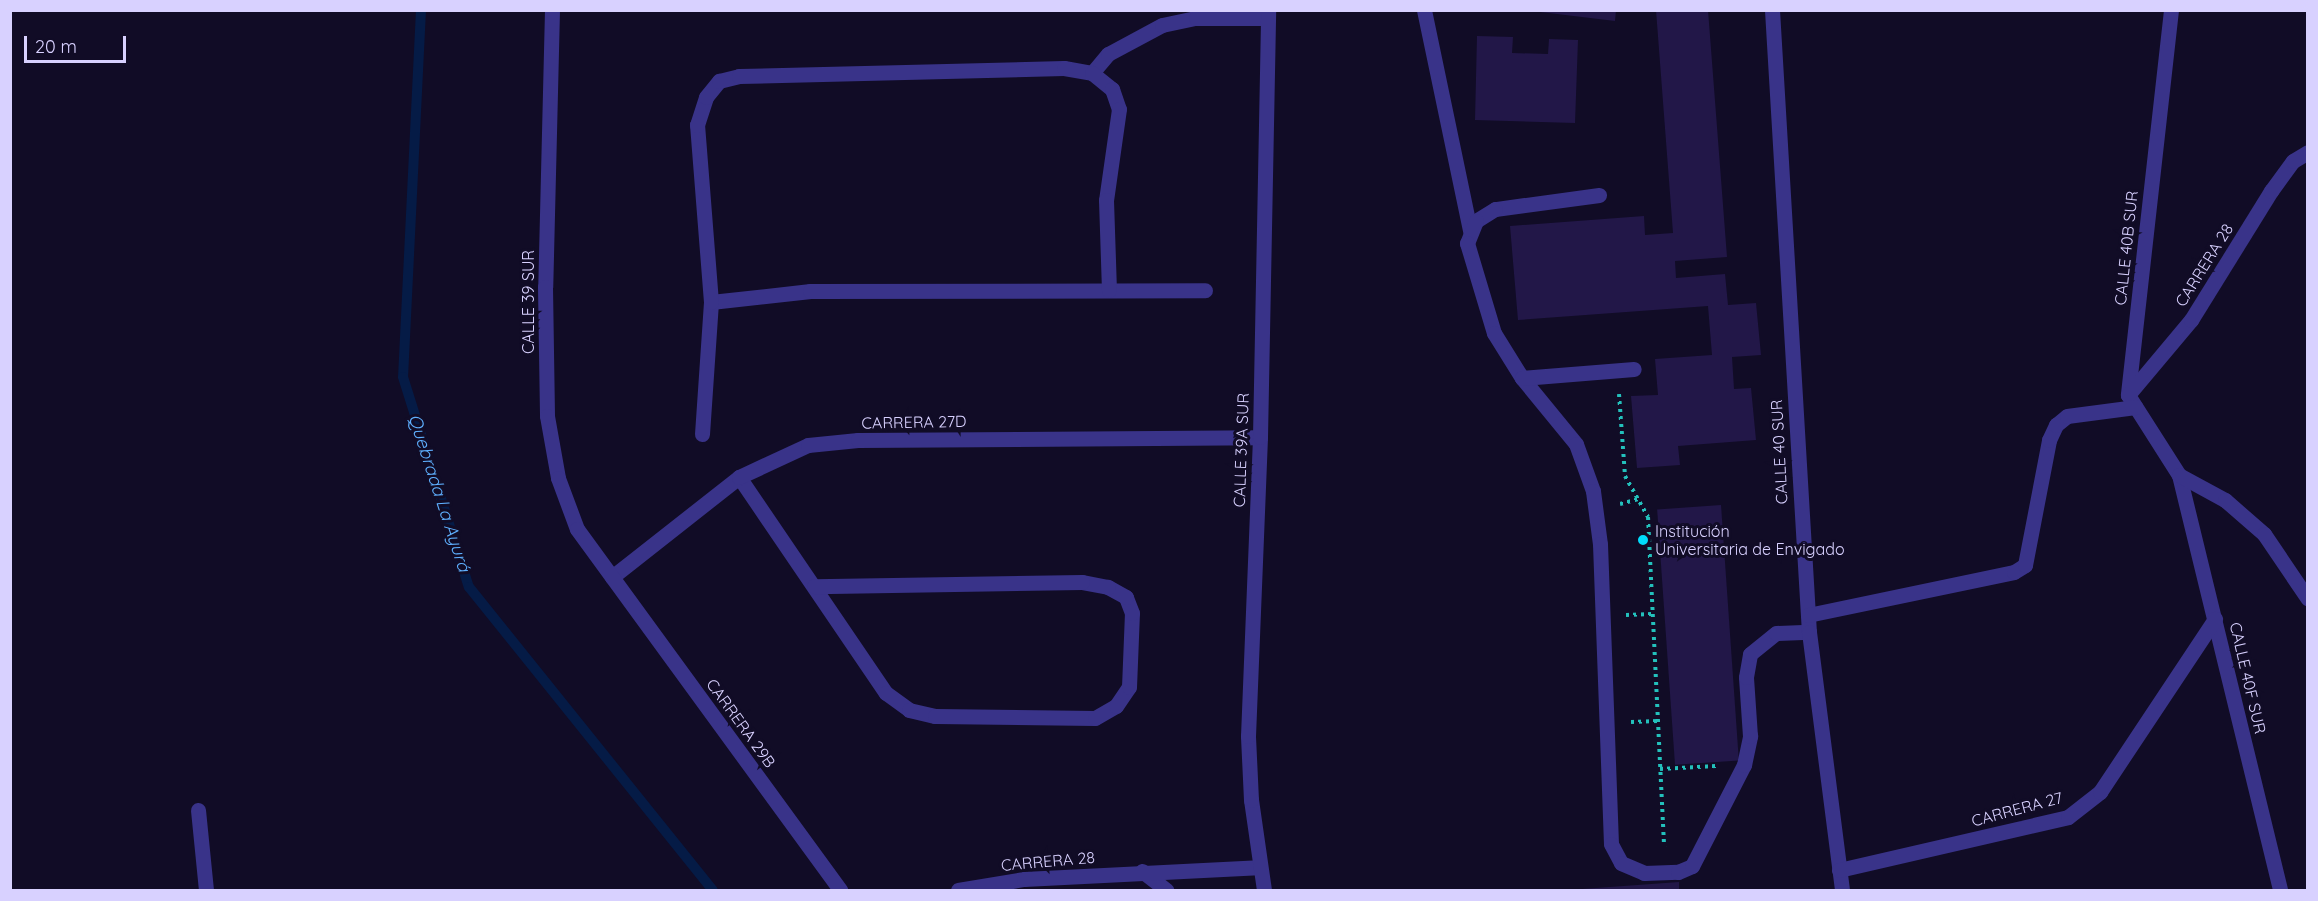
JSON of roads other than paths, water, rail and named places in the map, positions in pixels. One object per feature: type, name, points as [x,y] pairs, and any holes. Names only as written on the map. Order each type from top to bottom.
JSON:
[{"type":"street","name":"CALLE 39 SUR","points":[[552,10],[545,287],[547,416],[558,478],[577,529],[612,577]]},
{"type":"street","points":[[1424,10],[1470,231],[1468,255],[1494,333],[1522,378],[1576,444],[1598,511],[1611,844],[1620,862],[1632,870],[1665,873],[1686,871],[1692,866],[1744,765],[1750,736],[1746,677],[1750,654],[1776,633],[1809,632]]},
{"type":"street","name":"CALLE 40 SUR","points":[[1772,10],[1809,632],[1842,891]]},
{"type":"street","name":"CALLE 40B SUR","points":[[2131,401],[2171,10]]},
{"type":"street","points":[[1092,73],[1108,54],[1162,25],[1196,18],[1268,14]]},
{"type":"street","name":"CALLE 39A SUR","points":[[1263,891],[1258,867],[1248,736],[1260,437],[1268,14]]},
{"type":"street","points":[[702,434],[711,302],[697,125],[706,97],[719,81],[739,76],[1041,68],[1092,73],[1112,89],[1119,109],[1106,200],[1109,290]]},
{"type":"street","name":"CARRERA 28","points":[[2131,401],[2191,320],[2271,191],[2293,161],[2307,152]]},
{"type":"street","points":[[1470,231],[1476,221],[1495,209],[1599,195]]},
{"type":"street","points":[[711,302],[810,291],[1205,290]]},
{"type":"street","points":[[1522,378],[1634,369]]},
{"type":"street","points":[[1808,615],[2014,572],[2025,565],[2049,440],[2056,425],[2067,416],[2131,401],[2179,475],[2225,500],[2264,534],[2307,599]]},
{"type":"street","name":"CARRERA 27D","points":[[612,577],[739,477],[808,445],[858,440],[1260,437]]},
{"type":"street","name":"CALLE 40F SUR","points":[[2179,475],[2280,891]]},
{"type":"street","points":[[739,477],[886,693],[909,710],[935,716],[1095,718],[1116,706],[1130,687],[1132,613],[1126,597],[1108,587],[1082,582],[814,586]]},
{"type":"street","name":"CARRERA 29B","points":[[612,577],[840,891]]},
{"type":"street","name":"CARRERA 27","points":[[1839,870],[2068,817],[2100,792],[2215,619]]},
{"type":"street","points":[[198,810],[206,891]]},
{"type":"street","name":"CARRERA 28","points":[[958,891],[1024,879],[1142,871],[1258,867]]},
{"type":"street","points":[[1142,871],[1166,891]]},
{"type":"waterway","name":"Quebrada La Ayurá","points":[[421,10],[403,377],[469,587],[713,890]]},
{"type":"place","name":"Institución Universitaria de Envigado","points":[[1643,540]]}]
